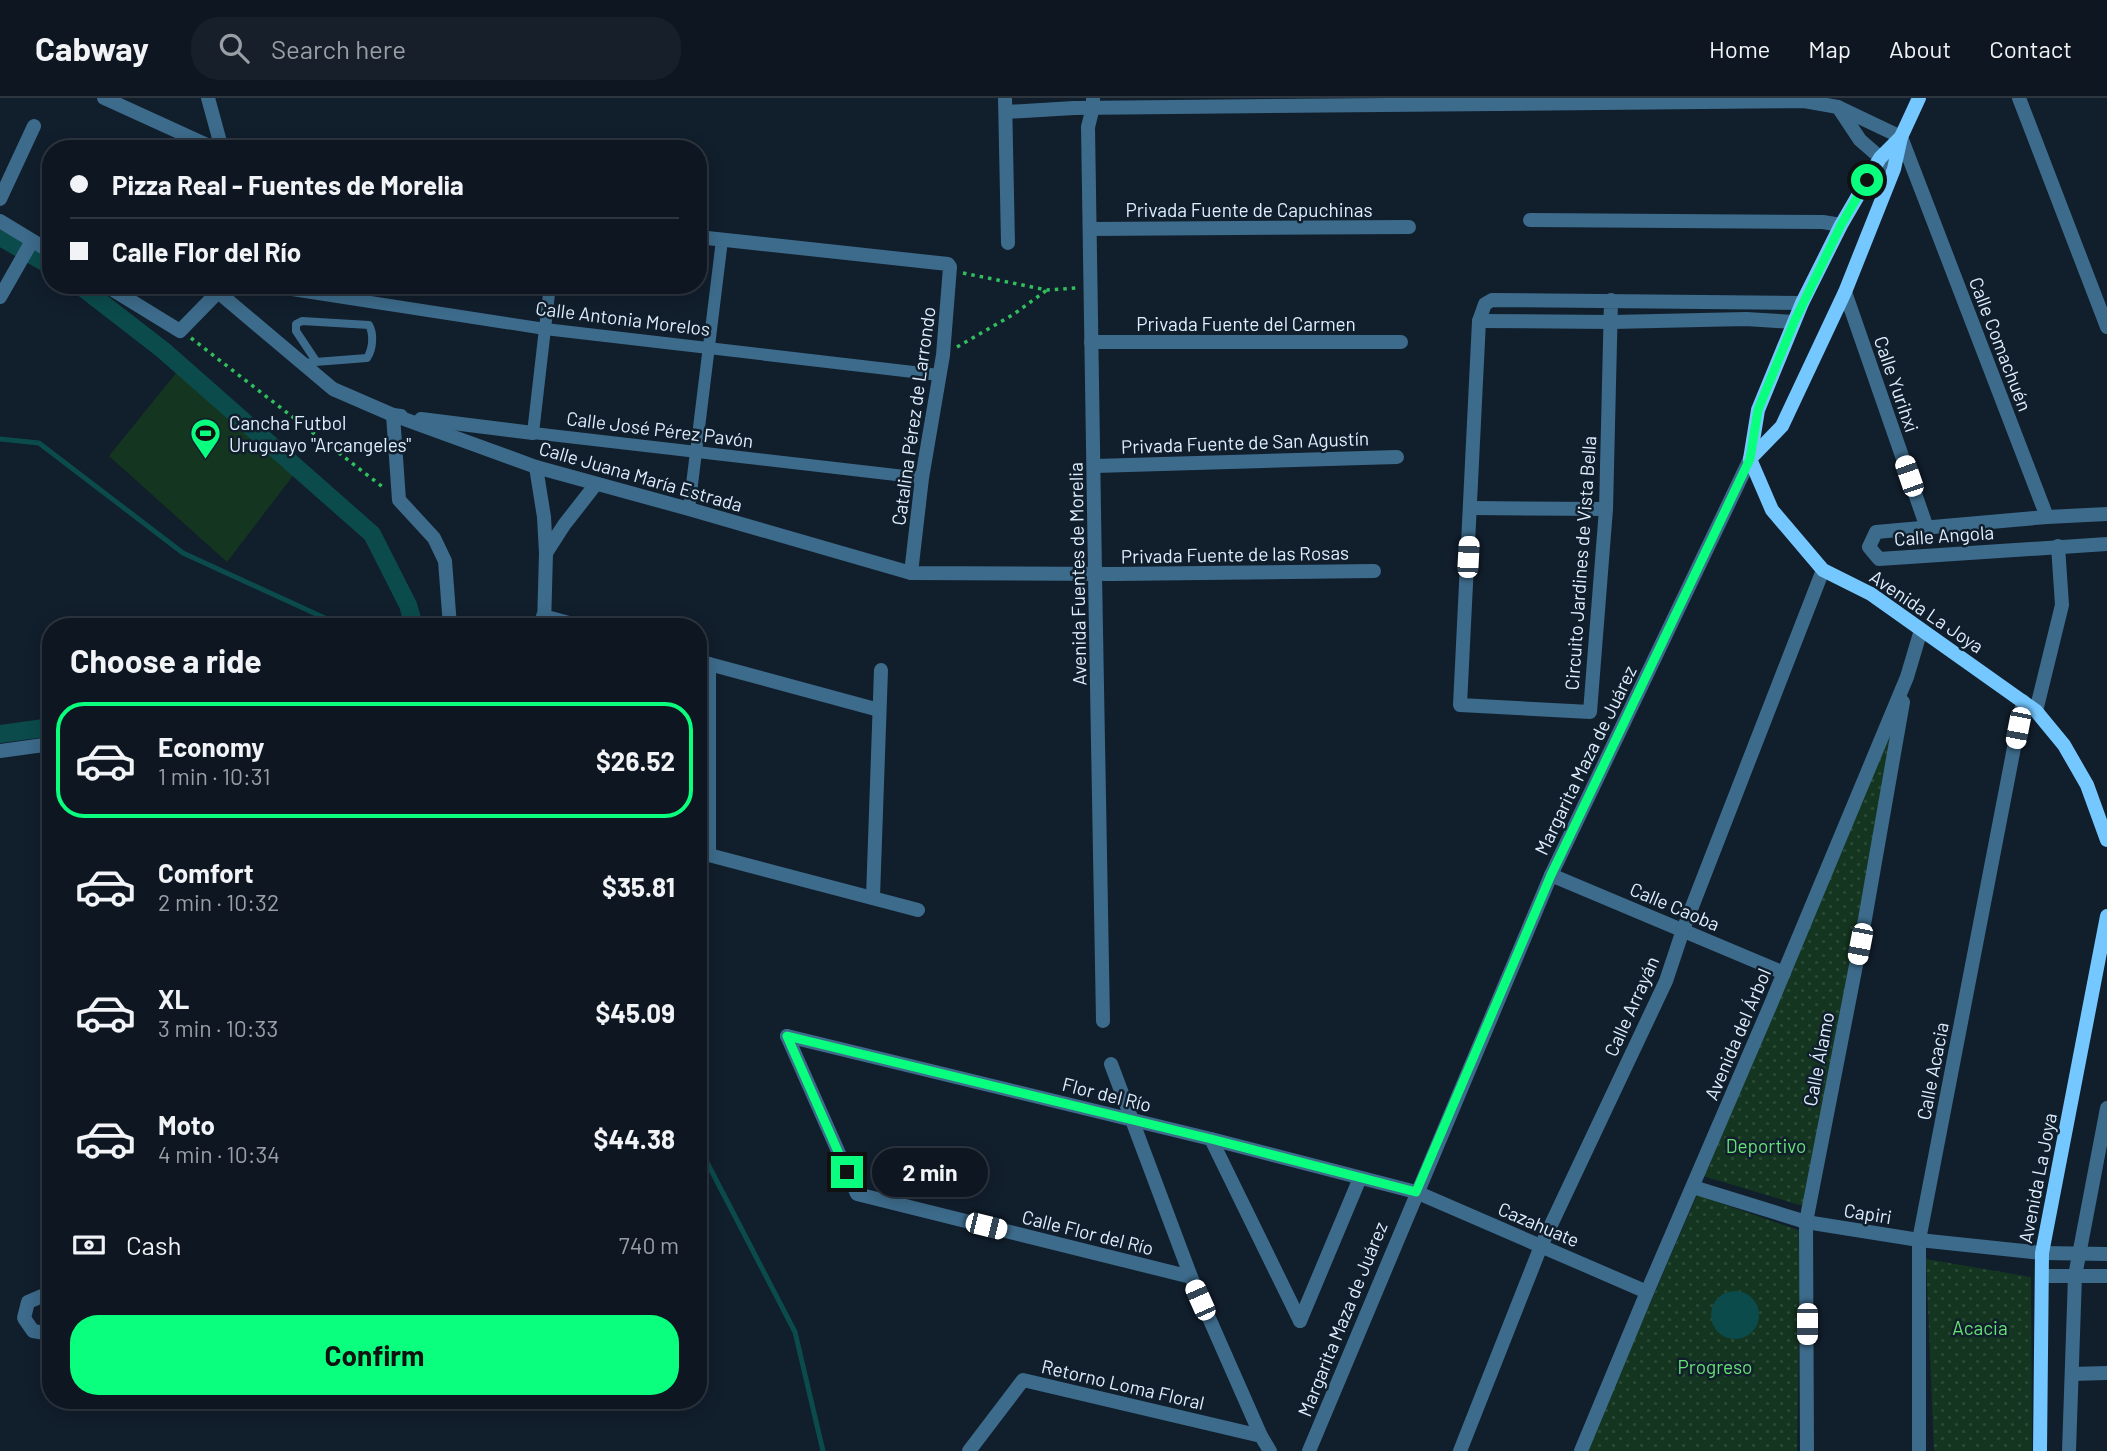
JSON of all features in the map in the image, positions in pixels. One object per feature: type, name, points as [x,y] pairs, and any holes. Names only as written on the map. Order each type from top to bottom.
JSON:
[{"type":"main road","name":"Margarita Maza de Juárez","points":[[1750,459],[1782,426],[1845,292],[1894,169],[1901,137],[1919,98]]},
{"type":"main road","name":"Margarita Maza de Juárez","points":[[1750,459],[1758,410],[1802,303],[1841,225],[1881,158],[1901,137]]},
{"type":"main road","name":"Avenida La Joya","points":[[1750,459],[1772,510],[1823,570],[1871,594],[2036,711],[2064,745],[2087,785],[2107,838]]},
{"type":"main road","name":"Avenida La Joya","points":[[2040,1451],[2042,1254],[2107,916]]},
{"type":"street","points":[[104,98],[196,140]]},
{"type":"street","points":[[208,98],[220,140]]},
{"type":"street","points":[[2019,98],[2107,327]]},
{"type":"street","points":[[1008,243],[1005,105],[1791,101],[1838,107],[1901,137]]},
{"type":"street","points":[[1074,103],[1088,127]]},
{"type":"street","name":"Avenida Fuentes de Morelia","points":[[1093,103],[1088,127],[1103,1021]]},
{"type":"street","points":[[1838,107],[1860,140],[1894,169],[1919,184]]},
{"type":"street","points":[[0,199],[34,126]]},
{"type":"street","name":"Calle Comachuén","points":[[1901,137],[2047,517]]},
{"type":"street","points":[[1530,220],[1823,222],[1841,225]]},
{"type":"street","points":[[0,221],[32,242],[42,245]]},
{"type":"street","name":"Privada Fuente de Capuchinas","points":[[1090,229],[1409,227]]},
{"type":"street","points":[[707,238],[950,267]]},
{"type":"street","points":[[689,509],[722,240]]},
{"type":"street","points":[[0,297],[32,242]]},
{"type":"street","name":"Catalina Pérez de Larrondo","points":[[911,573],[922,478],[943,355],[950,267]]},
{"type":"street","name":"Calle Yurihxi","points":[[1845,292],[1927,528]]},
{"type":"street","points":[[120,294],[180,331],[213,294]]},
{"type":"street","name":"Calle Juana María Estrada","points":[[224,294],[300,363],[333,388],[393,415],[536,467],[911,573],[1095,575]]},
{"type":"street","name":"Calle Antonia Morelos","points":[[318,294],[545,329],[940,375]]},
{"type":"street","points":[[533,433],[549,294]]},
{"type":"street","points":[[1794,322],[1746,319],[1479,321],[1485,304],[1492,300],[1802,303]]},
{"type":"street","name":"Circuito Jardines de Vista Bella","points":[[1479,321],[1460,705],[1590,712],[1606,509],[1611,300]]},
{"type":"street","name":"Privada Fuente del Carmen","points":[[1091,342],[1401,342]]},
{"type":"street","points":[[393,415],[399,500],[434,538],[446,561],[450,618]]},
{"type":"street","name":"Calle José Pérez Pavón","points":[[393,415],[922,478]]},
{"type":"street","name":"Privada Fuente de San Agustín","points":[[1095,466],[1397,457]]},
{"type":"street","name":"Margarita Maza de Juárez","points":[[1309,1451],[1551,875],[1750,459]]},
{"type":"street","points":[[536,467],[544,517],[546,554],[543,618]]},
{"type":"street","points":[[546,554],[564,525],[596,484]]},
{"type":"street","points":[[1470,508],[1606,509]]},
{"type":"street","name":"Calle Angola","points":[[2107,514],[1876,533],[1869,547],[1879,559],[2107,544]]},
{"type":"street","points":[[2036,711],[2062,605],[2058,546]]},
{"type":"street","name":"Calle Arrayán","points":[[1460,1451],[1541,1247],[1666,981],[1683,930],[1823,570]]},
{"type":"street","name":"Privada Fuente de las Rosas","points":[[1095,575],[1374,571]]},
{"type":"street","name":"Avenida del Árbol","points":[[1581,1451],[1907,677],[1921,629]]},
{"type":"street","points":[[707,663],[878,710]]},
{"type":"street","points":[[873,897],[881,670]]},
{"type":"street","name":"Calle Álamo","points":[[1807,1451],[1806,1222],[1865,919],[1907,677]]},
{"type":"street","name":"Calle Acacia","points":[[1919,1451],[1919,1240],[2023,701]]},
{"type":"street","points":[[0,751],[42,745]]},
{"type":"street","points":[[707,778],[709,855],[918,910]]},
{"type":"street","name":"Calle Caoba","points":[[1551,875],[1784,973]]},
{"type":"street","name":"Flor del Río","points":[[787,1036],[1416,1192]]},
{"type":"street","name":"Calle Flor del Río","points":[[787,1036],[858,1194],[1191,1277]]},
{"type":"street","points":[[1111,1064],[1191,1277],[1270,1451]]},
{"type":"street","points":[[2070,1451],[2075,1276],[2103,1150],[2107,1108]]},
{"type":"street","points":[[1211,1139],[1300,1321],[1360,1178]]},
{"type":"street","name":"Capiri","points":[[1693,1187],[1806,1222],[1919,1240],[2042,1254],[2107,1254]]},
{"type":"street","name":"Cazahuate","points":[[1416,1192],[1647,1292]]},
{"type":"street","points":[[2042,1276],[2107,1276]]},
{"type":"street","points":[[42,1296],[28,1302],[24,1318],[33,1331],[42,1332]]},
{"type":"street","points":[[2072,1374],[2107,1373]]},
{"type":"street","name":"Retorno Loma Floral","points":[[969,1451],[1023,1380],[1261,1436]]},
{"type":"lane","points":[[300,363],[367,358],[371,352],[372,330],[369,325],[302,321],[296,324],[296,331],[316,361]]},
{"type":"path","points":[[950,267],[1046,290],[1090,286]]},
{"type":"path","points":[[943,355],[990,329],[1046,290]]},
{"type":"path","points":[[180,331],[399,500]]},
{"type":"green space","name":"Cancha Futbol Uruguayo \"Arcangeles\"","points":[[185,362],[302,464],[227,562],[109,456]]},
{"type":"green space","name":"Deportivo","points":[[1898,709],[1803,1206],[1703,1176]]},
{"type":"green space","name":"Progreso","points":[[1697,1195],[1801,1231],[1797,1451],[1586,1451]]},
{"type":"green space","name":"Acacia","points":[[1926,1259],[2031,1277],[2032,1451],[1934,1451]]},
{"type":"shaded area","points":[[1735,1291],[1744,1292],[1752,1298],[1758,1306],[1758,1324],[1752,1332],[1744,1338],[1735,1339],[1726,1338],[1718,1332],[1712,1324],[1711,1315],[1712,1306],[1718,1298],[1726,1292]]},
{"type":"waterway","points":[[0,237],[42,261]]},
{"type":"waterway","points":[[91,294],[163,350],[372,534],[408,605],[412,618]]},
{"type":"waterway","points":[[0,439],[39,443],[183,553],[325,618]]},
{"type":"waterway","points":[[0,734],[42,728]]},
{"type":"waterway","points":[[707,1162],[795,1332],[823,1451]]},
{"type":"place","name":"Cancha Futbol Uruguayo \"Arcangeles\"","points":[[206,460]]},
{"type":"route","points":[[847,1172],[787,1036],[1416,1192],[1551,875],[1750,459],[1758,410],[1802,303],[1867,180]]}]
